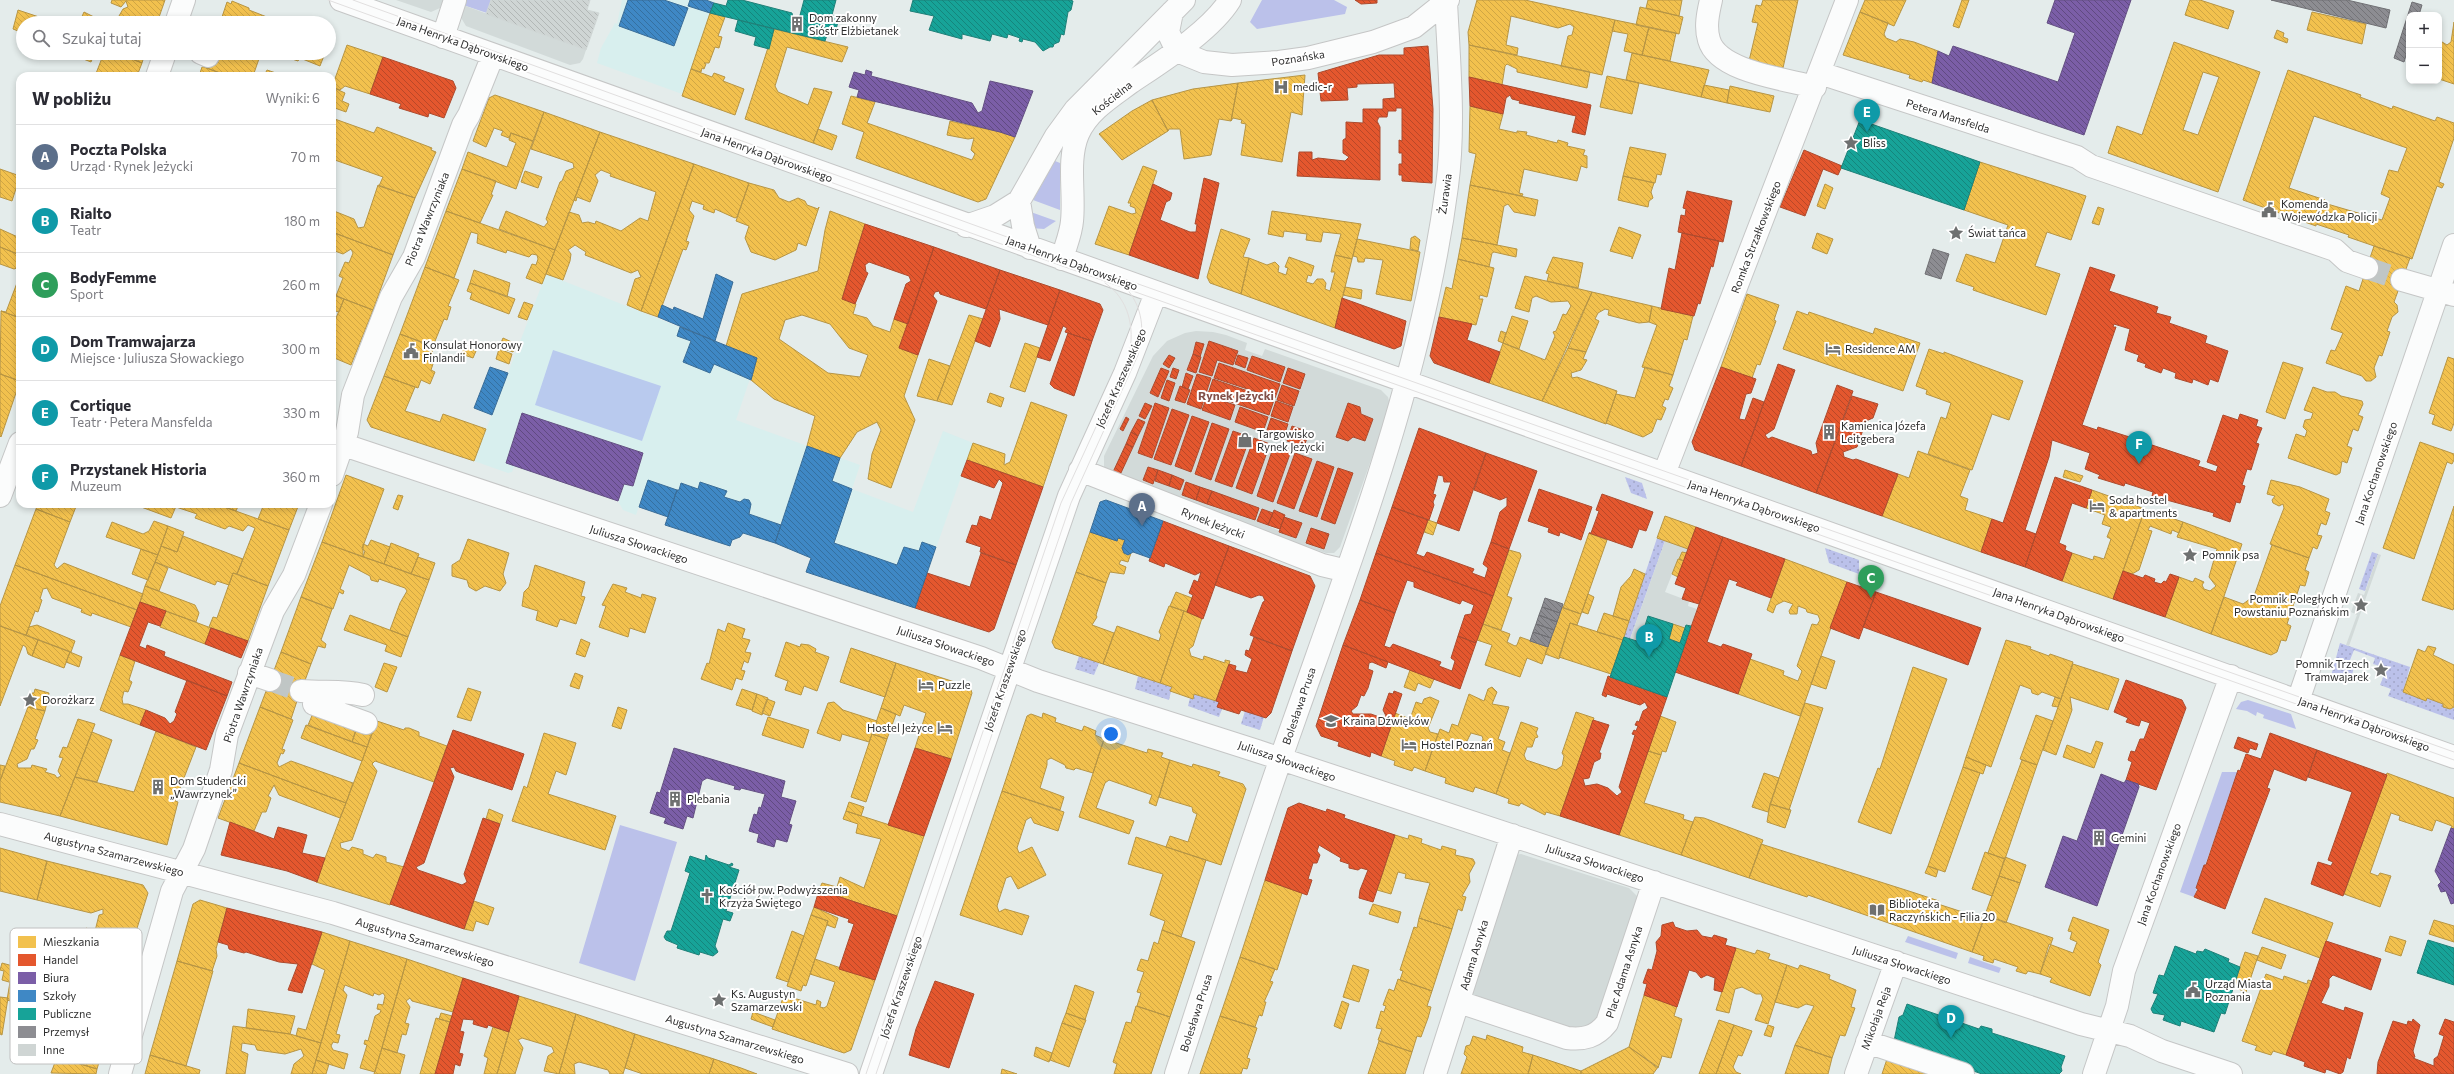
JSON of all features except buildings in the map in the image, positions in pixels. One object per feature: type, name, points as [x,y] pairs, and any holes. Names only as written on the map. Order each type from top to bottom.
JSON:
[{"type":"street","points":[[178,16],[184,0]]},
{"type":"street","points":[[191,16],[197,0]]},
{"type":"street","name":"Jana Henryka Dąbrowskiego","points":[[342,0],[966,226],[2231,676],[2454,757]]},
{"type":"street","points":[[443,37],[455,0]]},
{"type":"street","name":"Kościelna","points":[[1062,259],[1072,220],[1074,149],[1078,133],[1088,117],[1103,103],[1177,51],[1224,10],[1230,0]]},
{"type":"street","name":"Petera Mansfelda","points":[[1711,0],[1707,24],[1709,41],[1727,62],[1740,68],[1818,80],[2077,157],[2097,168],[2335,250],[2347,261],[2367,268]]},
{"type":"street","name":"Romka Strzałkowskiego","points":[[1664,474],[1818,80],[1847,0]]},
{"type":"street","name":"Poznańska","points":[[1177,51],[1204,62],[1232,65],[1273,63],[1308,58],[1372,42],[1414,27],[1447,1]]},
{"type":"street","name":"Żurawia","points":[[1407,383],[1425,311],[1447,186],[1451,117],[1447,1]]},
{"type":"street","points":[[1177,51],[1168,32],[1178,6]]},
{"type":"street","name":"Kościelna","points":[[966,226],[995,216],[1019,201],[1056,136],[1076,110],[1178,6]]},
{"type":"street","name":"Piotra Wawrzyniaka","points":[[336,465],[344,445],[353,395],[391,297],[414,258],[463,125],[469,115],[493,55]]},
{"type":"street","points":[[158,72],[163,60]]},
{"type":"street","points":[[1019,201],[1022,226],[1030,248]]},
{"type":"street","name":"Jana Kochanowskiego","points":[[2298,701],[2446,292],[2454,245]]},
{"type":"street","points":[[2402,280],[2446,292]]},
{"type":"street","name":"Józefa Kraszewskiego","points":[[871,1074],[1009,668],[1080,470],[1125,373],[1156,293]]},
{"type":"street","name":"Bolesława Prusa","points":[[1176,1074],[1281,759],[1347,571],[1407,383]]},
{"type":"street","name":"Juliusza Słowackiego","points":[[344,445],[1009,668],[1038,681],[1281,759],[2081,1024],[2134,1037],[2162,1051],[2231,1074]]},
{"type":"street","points":[[0,496],[16,454]]},
{"type":"street","name":"Rynek Jeżycki","points":[[1080,470],[1322,565],[1347,571]]},
{"type":"street","name":"Piotra Wawrzyniaka","points":[[142,997],[172,891],[180,872],[194,848],[202,828],[221,770],[227,735],[249,673],[273,611],[294,575],[319,508]]},
{"type":"street","points":[[249,673],[270,680]]},
{"type":"street","name":"Jana Kochanowskiego","points":[[2094,1074],[2118,1006],[2124,970],[2231,676]]},
{"type":"street","points":[[363,695],[346,690],[310,692],[314,704],[366,723]]},
{"type":"street","name":"Augustyna Szamarzewskiego","points":[[0,824],[333,913],[847,1074]]},
{"type":"street","name":"Adama Asnyka","points":[[1435,1074],[1512,835]]},
{"type":"street","name":"Plac Adama Asnyka","points":[[1459,1002],[1567,1038],[1579,1040],[1592,1037],[1601,1031],[1607,1023],[1654,882]]},
{"type":"street","name":"Mikołaja Reja","points":[[1856,1074],[1896,962]]},
{"type":"street","points":[[1867,1042],[1963,1074]]},
{"type":"street","name":"Piotra Wawrzyniaka","points":[[120,1074],[123,1064]]},
{"type":"shaded area","points":[[396,0],[445,0],[440,8],[431,12]]},
{"type":"shaded area","points":[[465,0],[491,0],[487,13],[463,5]]},
{"type":"shaded area","points":[[622,0],[715,0],[682,94],[597,63],[601,48],[615,23],[617,24]]},
{"type":"shaded area","points":[[1262,0],[1334,0],[1347,7],[1345,14],[1257,29],[1250,22]]},
{"type":"shaded area","points":[[463,5],[586,50],[583,59],[580,63],[570,65],[466,26],[460,16]]},
{"type":"shaded area","points":[[1055,161],[1060,163],[1060,210],[1033,200]]},
{"type":"shaded area","points":[[1028,211],[1056,221],[1044,229],[1031,228]]},
{"type":"shaded area","points":[[546,274],[757,358],[736,420],[860,465],[852,489],[913,512],[943,431],[973,443],[915,608],[806,572],[811,558],[775,543],[743,533],[740,537],[732,540],[730,546],[665,525],[677,490],[648,480],[636,515],[623,510],[618,501],[542,475],[514,467],[512,472],[508,473],[474,461]]},
{"type":"shaded area","points":[[1196,331],[1213,332],[1226,335],[1247,343],[1245,350],[1262,356],[1265,349],[1381,390],[1388,397],[1390,405],[1386,418],[1340,547],[1334,553],[1326,553],[1302,545],[1120,474],[1145,422],[1138,419],[1113,472],[1104,468],[1104,456],[1153,356],[1167,341],[1185,333]],"holes":[[[1196,342],[1204,345],[1196,372],[1187,369]],[[1209,342],[1238,351],[1233,365],[1217,360],[1212,376],[1199,372]],[[1238,355],[1248,358],[1245,367],[1235,364]],[[1252,356],[1285,367],[1280,382],[1247,370]],[[1220,363],[1280,384],[1275,398],[1215,378]],[[1161,368],[1169,372],[1158,397],[1150,393]],[[1288,368],[1305,374],[1300,389],[1283,383]],[[1186,373],[1193,376],[1184,403],[1175,400]],[[1197,374],[1211,379],[1200,409],[1187,404]],[[1213,379],[1274,400],[1269,415],[1208,393]],[[1167,380],[1175,383],[1169,401],[1161,398]],[[1282,385],[1294,406],[1277,400]],[[1207,396],[1235,405],[1230,420],[1202,410]],[[1277,402],[1293,407],[1288,422],[1271,416]],[[1145,403],[1151,406],[1145,419],[1139,416]],[[1348,403],[1360,407],[1361,414],[1372,419],[1365,441],[1353,437],[1347,441],[1336,437]],[[1155,404],[1169,409],[1151,458],[1138,453]],[[1240,407],[1263,432],[1235,422]],[[1172,409],[1189,415],[1171,465],[1154,459]],[[1192,416],[1209,422],[1191,472],[1175,466]],[[1271,418],[1283,439],[1266,433]],[[1212,424],[1229,430],[1211,479],[1195,473]],[[1292,426],[1309,432],[1304,447]],[[1233,432],[1250,437],[1232,487],[1215,481]],[[1254,438],[1270,444],[1252,494],[1236,488]],[[1274,446],[1291,451],[1273,502],[1257,495]],[[1295,453],[1311,459],[1293,509],[1277,503]],[[1317,461],[1334,467],[1316,517],[1299,511]],[[1148,467],[1184,480],[1180,490],[1155,481],[1153,484],[1143,480]],[[1338,469],[1353,474],[1335,524],[1321,519]],[[1186,483],[1259,508],[1255,520],[1182,495]],[[1262,509],[1273,513],[1274,510],[1285,515],[1284,517],[1301,523],[1296,538],[1257,521]]]},
{"type":"shaded area","points":[[553,350],[661,386],[642,441],[535,405]]},
{"type":"shaded area","points":[[1625,477],[1642,483],[1647,499],[1631,493]]},
{"type":"shaded area","points":[[1657,538],[1665,541],[1630,639],[1624,637]]},
{"type":"shaded area","points":[[1665,541],[1688,549],[1684,561],[1678,559],[1665,592],[1689,601],[1688,606],[1697,609],[1691,626],[1686,625],[1680,643],[1646,624],[1640,642],[1630,639]]},
{"type":"shaded area","points":[[1825,548],[1859,560],[1859,574],[1829,563]]},
{"type":"shaded area","points":[[2372,552],[2378,554],[2365,591],[2359,589]]},
{"type":"shaded area","points":[[2378,554],[2381,555],[2349,646],[2346,645],[2357,615],[2351,612],[2358,593],[2364,595]]},
{"type":"shaded area","points":[[2340,643],[2410,667],[2403,692],[2426,701],[2427,698],[2443,704],[2443,707],[2450,709],[2454,707],[2454,720],[2388,696],[2391,689],[2380,685],[2384,675],[2377,672],[2380,666],[2373,664],[2375,658],[2354,650],[2348,665],[2354,667],[2352,675],[2337,678],[2331,676]]},
{"type":"shaded area","points":[[1079,656],[1099,663],[1094,675],[1075,669]]},
{"type":"shaded area","points":[[1138,676],[1172,687],[1169,700],[1135,689]]},
{"type":"shaded area","points":[[1194,694],[1219,702],[1217,707],[1222,709],[1219,717],[1188,706],[1190,698],[1193,699]]},
{"type":"shaded area","points":[[2248,700],[2291,714],[2296,729],[2263,718],[2264,715],[2257,712],[2256,716],[2247,711],[2236,709],[2241,702]]},
{"type":"shaded area","points":[[1245,711],[1264,717],[1260,730],[1241,724]]},
{"type":"shaded area","points":[[2222,772],[2238,772],[2194,897],[2180,892]]},
{"type":"shaded area","points":[[620,825],[677,842],[635,981],[579,963]]},
{"type":"shaded area","points":[[1521,854],[1629,888],[1638,897],[1602,1019],[1581,1034],[1472,996],[1471,991],[1516,855]]},
{"type":"shaded area","points":[[1908,936],[1958,953],[1956,959],[1905,942]]},
{"type":"shaded area","points":[[1970,957],[2001,968],[1999,973],[1968,963]]},
{"type":"tunnel","points":[[2367,268],[2402,280]]},
{"type":"tunnel","points":[[270,680],[301,691]]},
{"type":"tram line","points":[[328,0],[1051,262],[2454,760]]},
{"type":"tram line","points":[[353,0],[1054,254],[2454,752]]},
{"type":"tram line","points":[[866,1074],[1061,503],[1129,355],[1131,335],[1128,315],[1120,297],[1105,283]]},
{"type":"tram line","points":[[876,1074],[1071,503],[1138,355],[1142,328],[1141,320],[1136,303],[1126,288]]},
{"type":"place","name":"Dom zakonny Sióstr Elżbietanek","points":[[797,24]]},
{"type":"place","name":"medic-r","points":[[1281,87]]},
{"type":"place","name":"Cortique","points":[[1867,132]]},
{"type":"place","name":"Bliss","points":[[1851,143]]},
{"type":"place","name":"Komenda Wojewódzka Policji","points":[[2269,210]]},
{"type":"place","name":"Świat tańca","points":[[1956,233]]},
{"type":"place","name":"Residence AM","points":[[1833,349]]},
{"type":"place","name":"Konsulat Honorowy Finlandii","points":[[411,351]]},
{"type":"place","name":"Kamienica Józefa Leitgebera","points":[[1829,432]]},
{"type":"place","name":"Targowisko Rynek Jeżycki","points":[[1245,440]]},
{"type":"place","name":"Przystanek Historia","points":[[2139,464]]},
{"type":"place","name":"Soda hostel & apartments","points":[[2097,506]]},
{"type":"place","name":"Poczta Polska","points":[[1142,526]]},
{"type":"place","name":"Pomnik psa","points":[[2190,555]]},
{"type":"place","name":"BodyFemme","points":[[1871,598]]},
{"type":"place","name":"Pomnik Poległych w Powstaniu Poznańskim","points":[[2361,605]]},
{"type":"place","name":"Rialto","points":[[1649,657]]},
{"type":"place","name":"Pomnik Trzech Tramwajarek","points":[[2381,670]]},
{"type":"place","name":"Puzzle","points":[[926,685]]},
{"type":"place","name":"Dorożkarz","points":[[30,700]]},
{"type":"place","name":"Kraina Dźwięków","points":[[1331,721]]},
{"type":"place","name":"Hostel Jeżyce","points":[[945,728]]},
{"type":"place","name":"Hostel Poznań","points":[[1409,745]]},
{"type":"place","name":"Dom Studencki „Wawrzynek”","points":[[158,787]]},
{"type":"place","name":"Plebania","points":[[675,799]]},
{"type":"place","name":"Gemini","points":[[2099,838]]},
{"type":"place","name":"Kościół pw. Podwyższenia Krzyża Świętego","points":[[707,896]]},
{"type":"place","name":"Biblioteka Raczyńskich - Filia 20","points":[[1877,910]]},
{"type":"place","name":"Urząd Miasta Poznania","points":[[2193,990]]},
{"type":"place","name":"Ks. Augustyn Szamarzewski","points":[[719,1000]]},
{"type":"place","name":"Dom Tramwajarza","points":[[1951,1038]]},
{"type":"district","name":"Rynek Jeżycki","points":[[1236,396]]}]
